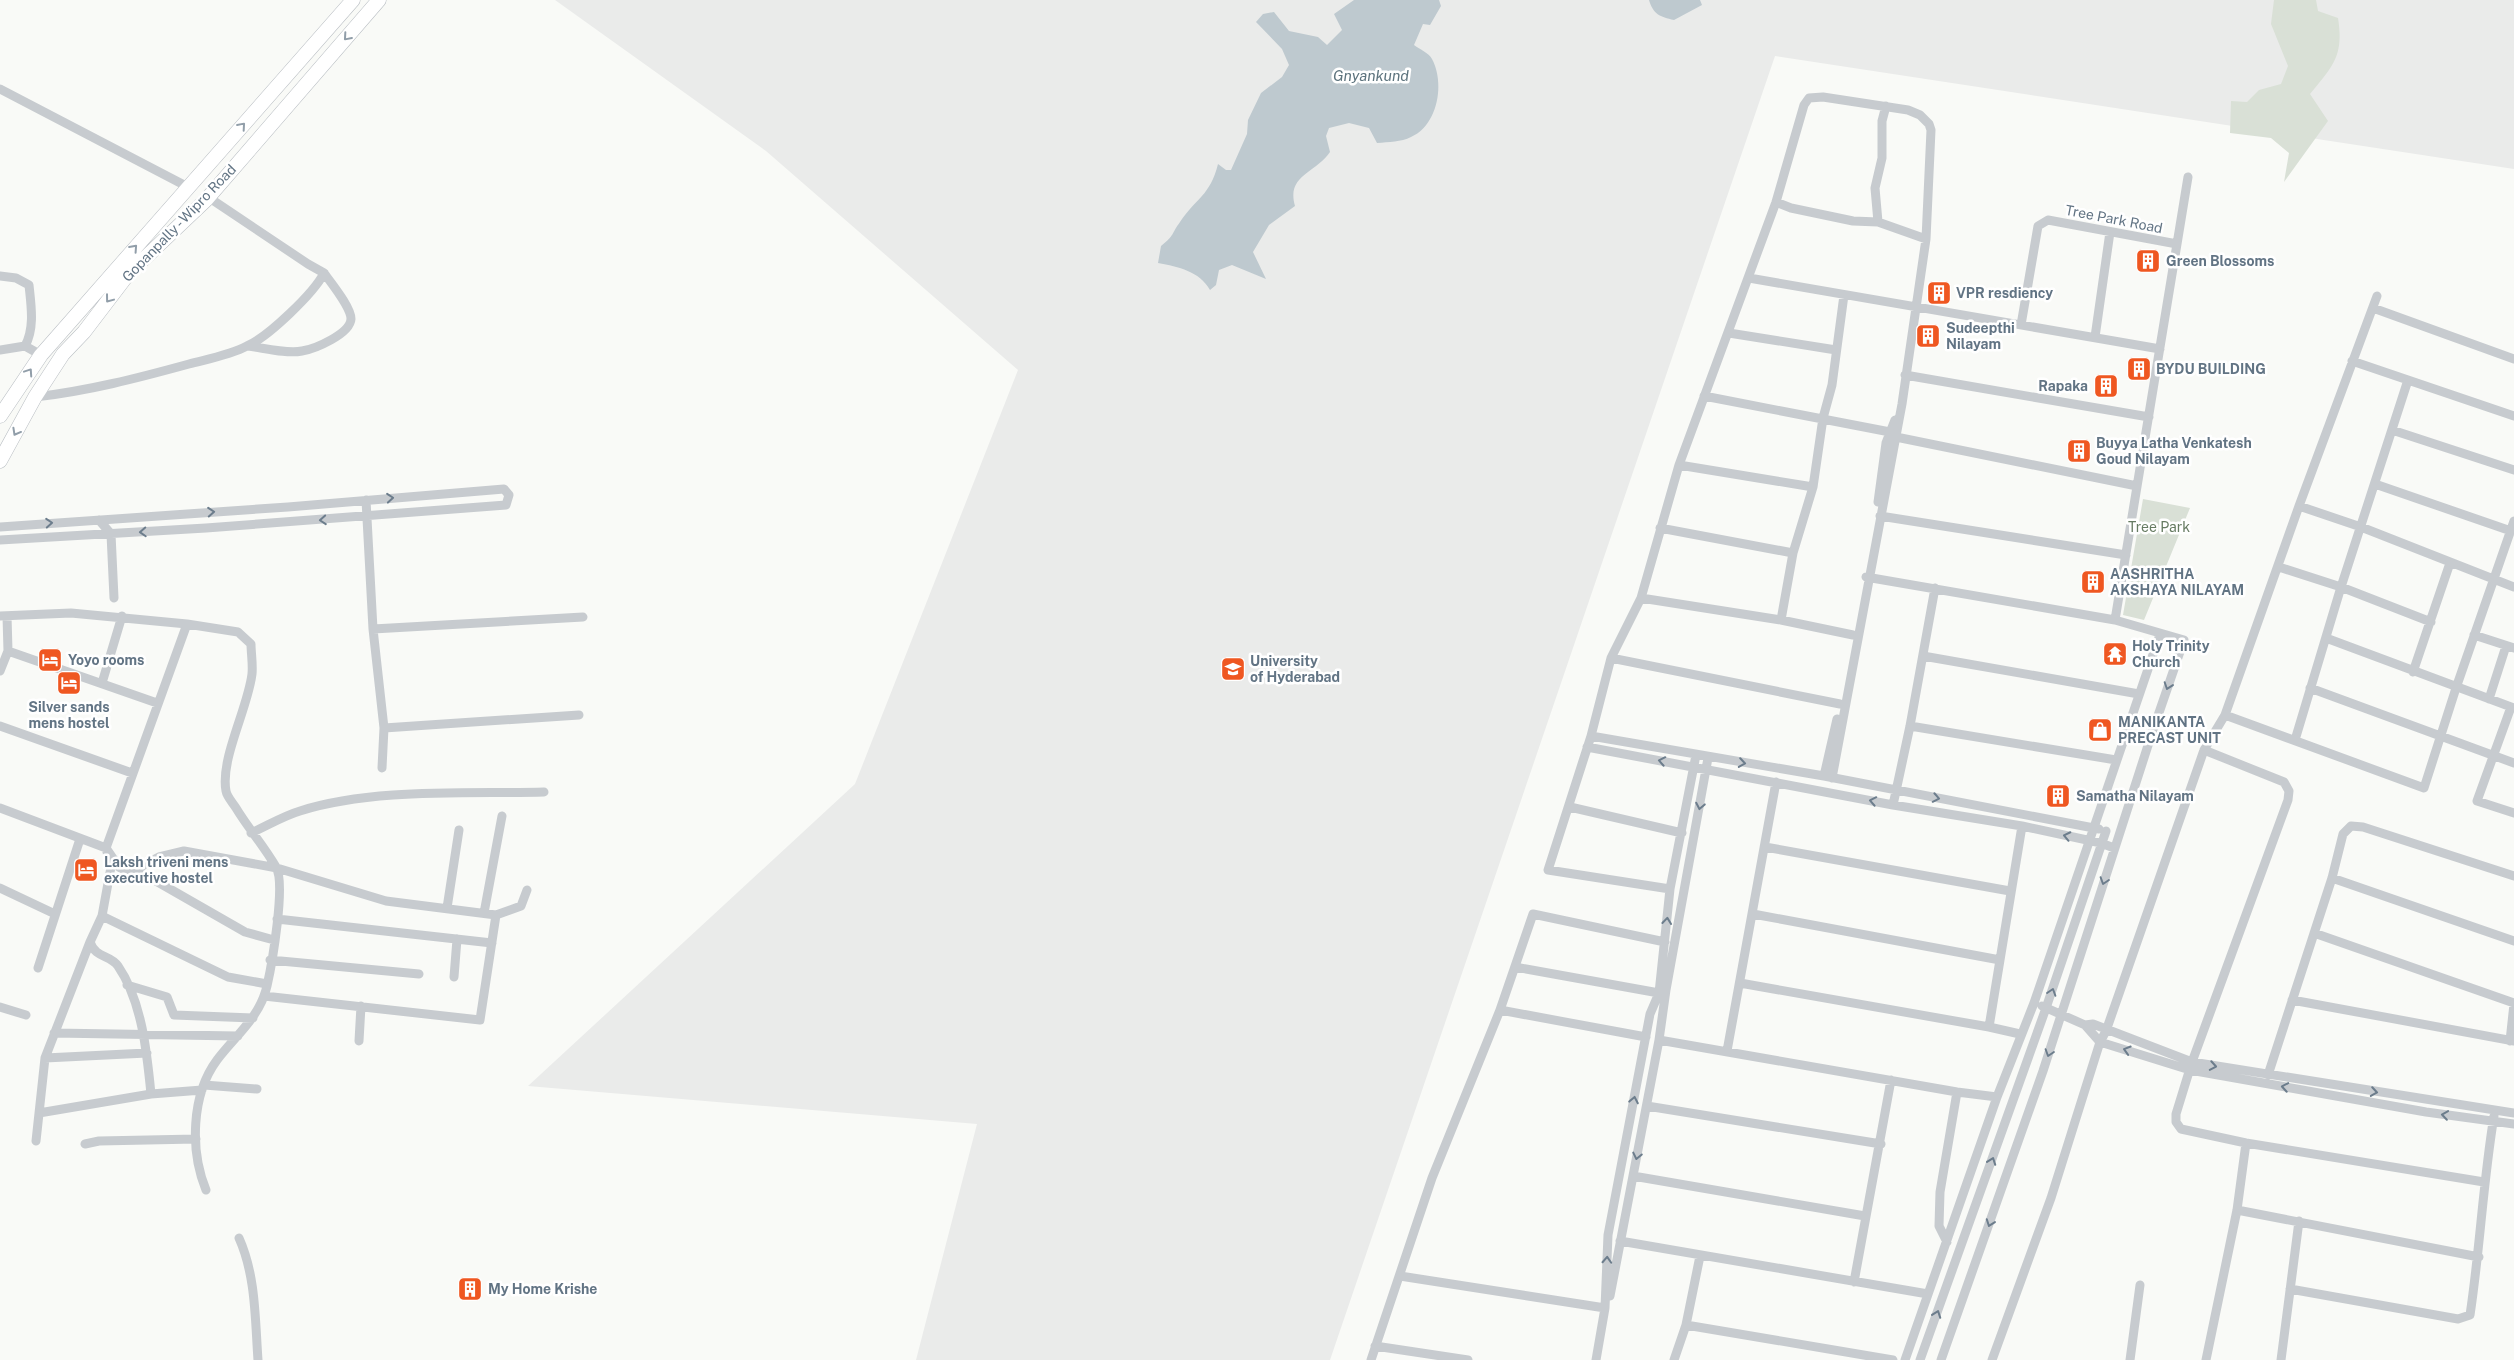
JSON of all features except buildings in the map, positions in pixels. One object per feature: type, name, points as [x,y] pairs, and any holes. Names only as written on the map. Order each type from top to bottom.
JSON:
[{"type":"main road","name":"Gopanpally - Wipro Road","points":[[0,416],[41,355],[353,0]]},
{"type":"main road","name":"Gopanpally - Wipro Road","points":[[0,461],[35,398],[63,354],[84,332],[129,273],[208,197],[379,0]]},
{"type":"street","points":[[0,89],[188,187]]},
{"type":"street","points":[[1670,889],[1548,870],[1570,807],[1611,658],[1641,598],[1679,466],[1776,202],[1804,105],[1809,98],[1823,97],[1914,112],[1930,124],[1932,140],[1926,240],[1902,404],[1880,477],[1867,577],[1852,635],[1827,777]]},
{"type":"street","points":[[1878,222],[1875,188],[1882,158],[1882,121],[1886,106]]},
{"type":"street","points":[[2177,244],[2188,177]]},
{"type":"street","points":[[208,197],[324,273],[349,310],[351,318],[349,326],[337,336],[300,352],[248,346]]},
{"type":"street","points":[[1776,202],[1791,208],[1853,221],[1878,222],[1926,240]]},
{"type":"street","name":"Tree Park Road","points":[[2021,325],[2038,226],[2042,221],[2048,220],[2177,244],[2115,620]]},
{"type":"street","points":[[2094,337],[2110,232]]},
{"type":"street","points":[[35,398],[84,391],[118,383],[248,346],[287,316],[319,282],[324,273]]},
{"type":"street","points":[[0,276],[16,278],[29,285],[31,310],[30,337],[25,346]]},
{"type":"street","points":[[1749,278],[2160,349]]},
{"type":"street","points":[[1781,620],[1793,553],[1813,487],[1823,418],[1829,403],[1844,294]]},
{"type":"street","points":[[1992,1360],[2051,1198],[2100,1042],[2106,1031],[2204,750],[2225,715],[2299,506],[2378,296]]},
{"type":"street","points":[[2373,308],[2514,359]]},
{"type":"street","points":[[1729,333],[1836,350]]},
{"type":"street","points":[[0,350],[25,346],[41,355]]},
{"type":"street","points":[[2352,361],[2514,416]]},
{"type":"street","points":[[1905,375],[2149,417]]},
{"type":"street","points":[[2295,740],[2341,587],[2408,380]]},
{"type":"street","points":[[1704,396],[1823,418],[2137,486]]},
{"type":"street","points":[[2392,430],[2514,470]]},
{"type":"street","points":[[1823,791],[1880,516],[1893,434]]},
{"type":"street","points":[[1679,466],[1813,487]]},
{"type":"street","points":[[2375,484],[2511,531]]},
{"type":"street","points":[[0,527],[504,489],[509,495],[506,505],[110,534],[0,540]]},
{"type":"street","points":[[366,500],[373,629],[384,728],[382,768]]},
{"type":"street","points":[[2299,506],[2514,587]]},
{"type":"street","points":[[1880,516],[2126,555]]},
{"type":"street","points":[[99,520],[110,534],[114,598]]},
{"type":"street","points":[[2225,715],[2424,788],[2456,688],[2514,521]]},
{"type":"street","points":[[1660,528],[1793,553]]},
{"type":"street","points":[[2414,672],[2450,563]]},
{"type":"street","points":[[2278,567],[2341,587],[2431,622]]},
{"type":"street","points":[[1867,577],[2115,620],[2184,640],[2114,848],[2061,1016],[1941,1360]]},
{"type":"street","points":[[1893,805],[1910,726],[1935,588]]},
{"type":"street","points":[[1641,598],[1781,620],[1852,635]]},
{"type":"street","points":[[0,671],[8,651],[3,616],[71,613],[122,616],[238,632],[250,644],[252,673],[227,768],[226,792],[251,833],[277,868],[281,884],[264,996],[253,1018],[216,1061],[196,1107],[196,1139],[202,1180],[206,1190]]},
{"type":"street","points":[[102,683],[122,616]]},
{"type":"street","points":[[373,629],[583,617]]},
{"type":"street","points":[[36,1141],[45,1058],[102,916],[111,866],[106,848],[187,624]]},
{"type":"street","points":[[1905,1360],[2020,1034],[2034,1003],[2160,634]]},
{"type":"street","points":[[2474,635],[2510,647],[2489,699]]},
{"type":"street","points":[[2326,638],[2456,688],[2513,707],[2477,801],[2514,813]]},
{"type":"street","points":[[8,651],[157,703]]},
{"type":"street","points":[[1923,656],[2139,694]]},
{"type":"street","points":[[1611,658],[1840,704]]},
{"type":"street","points":[[2310,688],[2514,763]]},
{"type":"street","points":[[384,728],[579,716]]},
{"type":"street","points":[[0,726],[132,773]]},
{"type":"street","points":[[1910,726],[2116,760]]},
{"type":"street","points":[[1591,736],[1708,758],[1827,777],[2095,828],[2119,835]]},
{"type":"street","points":[[1587,747],[1893,805],[2022,826],[2101,843],[2114,848]]},
{"type":"street","points":[[2204,750],[2284,782],[2289,790],[2288,800],[2191,1066],[2176,1114],[2181,1129],[2246,1143],[2484,1182]]},
{"type":"street","points":[[1598,1360],[1605,1308],[1608,1235],[1650,1014],[1659,993],[1670,889],[1696,755]]},
{"type":"street","points":[[1598,1360],[1647,1106],[1708,758]]},
{"type":"street","points":[[1727,1051],[1776,782]]},
{"type":"street","points":[[251,833],[299,811],[336,802],[392,796],[544,792]]},
{"type":"street","points":[[1570,807],[1682,833]]},
{"type":"street","points":[[0,808],[106,848],[119,867],[128,872],[159,858],[184,851],[277,868],[386,901],[496,915],[521,906],[527,890]]},
{"type":"street","points":[[484,913],[502,816]]},
{"type":"street","points":[[1989,1026],[2022,826]]},
{"type":"street","points":[[2268,1075],[2332,878],[2343,834],[2351,826],[2363,827],[2514,876]]},
{"type":"street","points":[[447,908],[459,830]]},
{"type":"street","points":[[1920,1360],[2046,1008],[2106,831]]},
{"type":"street","points":[[38,968],[80,839]]},
{"type":"street","points":[[1765,847],[2010,891]]},
{"type":"street","points":[[135,869],[245,932],[274,940]]},
{"type":"street","points":[[2332,878],[2514,941]]},
{"type":"street","points":[[0,888],[55,914]]},
{"type":"street","points":[[1371,1360],[1432,1178],[1500,1010],[1533,914],[1665,942]]},
{"type":"street","points":[[1753,914],[2000,960]]},
{"type":"street","points":[[264,996],[480,1020],[496,915]]},
{"type":"street","points":[[102,916],[228,977],[267,984]]},
{"type":"street","points":[[277,918],[492,944]]},
{"type":"street","points":[[2292,1000],[2512,1041],[2514,1003],[2314,933]]},
{"type":"street","points":[[454,977],[457,939]]},
{"type":"street","points":[[90,942],[94,952],[117,965],[135,1004],[147,1053],[151,1094]]},
{"type":"street","points":[[270,960],[419,974]]},
{"type":"street","points":[[1515,966],[1659,993]]},
{"type":"street","points":[[1740,983],[1989,1026],[2020,1034]]},
{"type":"street","points":[[127,986],[166,997],[174,1015],[253,1018]]},
{"type":"street","points":[[2034,1003],[2084,1025],[2100,1042],[2191,1066],[2493,1122],[2514,1124]]},
{"type":"street","points":[[359,1040],[361,1006]]},
{"type":"street","points":[[0,1007],[26,1015]]},
{"type":"street","points":[[1500,1010],[1646,1037]]},
{"type":"street","points":[[1650,1014],[1662,1017]]},
{"type":"street","points":[[2084,1025],[2093,1024],[2191,1066],[2268,1075],[2514,1113]]},
{"type":"street","points":[[54,1033],[238,1036]]},
{"type":"street","points":[[1659,1040],[1957,1092],[1998,1097]]},
{"type":"street","points":[[45,1058],[147,1053]]},
{"type":"street","points":[[1854,1282],[1865,1216],[1881,1144],[1891,1080]]},
{"type":"street","points":[[39,1113],[151,1094],[203,1088],[257,1089]]},
{"type":"street","points":[[1947,1242],[1939,1226],[1940,1192],[1957,1092]]},
{"type":"street","points":[[1647,1106],[1881,1144]]},
{"type":"street","points":[[2290,1289],[2458,1319],[2470,1315],[2479,1257],[2484,1182],[2495,1111]]},
{"type":"street","points":[[85,1144],[99,1140],[196,1139]]},
{"type":"street","points":[[2206,1360],[2237,1210],[2246,1143]]},
{"type":"street","points":[[1633,1176],[1865,1216]]},
{"type":"street","points":[[2237,1210],[2479,1257]]},
{"type":"street","points":[[2281,1360],[2299,1221]]},
{"type":"street","points":[[239,1238],[248,1258],[252,1281],[258,1360]]},
{"type":"street","points":[[1620,1241],[1928,1294]]},
{"type":"street","points":[[1674,1360],[1686,1325],[1700,1256]]},
{"type":"street","points":[[1400,1276],[1605,1308]]},
{"type":"street","points":[[2130,1360],[2140,1285]]},
{"type":"street","points":[[1686,1325],[1894,1360]]},
{"type":"street","points":[[1376,1346],[1468,1360]]},
{"type":"shaded area","name":"University of Hyderabad","points":[[555,0],[2514,0],[2514,169],[1775,56],[1330,1360],[916,1360],[977,1124],[528,1086],[855,784],[1018,370],[766,151]]},
{"type":"green space","points":[[2274,0],[2316,0],[2318,11],[2338,18],[2339,31],[2338,51],[2335,60],[2331,68],[2310,94],[2328,121],[2284,182],[2289,153],[2271,138],[2230,133],[2231,101],[2247,102],[2259,90],[2281,84],[2288,66],[2271,24]]},
{"type":"green space","name":"Tree Park","points":[[2143,499],[2190,508],[2144,620],[2123,615]]},
{"type":"water","name":"Gnyankund","points":[[1354,0],[1439,0],[1441,6],[1430,25],[1423,24],[1414,45],[1431,57],[1438,80],[1436,103],[1428,123],[1420,131],[1407,139],[1377,143],[1369,128],[1349,123],[1329,128],[1326,136],[1330,152],[1298,181],[1293,196],[1295,206],[1269,225],[1253,252],[1266,279],[1232,265],[1219,270],[1216,285],[1210,290],[1194,274],[1181,268],[1158,263],[1161,246],[1171,237],[1186,214],[1207,190],[1215,175],[1218,164],[1226,170],[1231,170],[1247,134],[1248,120],[1261,93],[1282,77],[1289,65],[1282,49],[1256,22],[1263,14],[1274,12],[1289,31],[1318,37],[1327,45],[1342,30],[1334,14]]},
{"type":"water","points":[[1649,0],[1700,0],[1702,5],[1674,20],[1658,14],[1653,9]]},
{"type":"place","name":"Green Blossoms","points":[[2148,261]]},
{"type":"place","name":"VPR resdiency","points":[[1939,293]]},
{"type":"place","name":"Sudeepthi Nilayam","points":[[1928,336]]},
{"type":"place","name":"BYDU BUILDING","points":[[2139,369]]},
{"type":"place","name":"Rapaka","points":[[2106,386]]},
{"type":"place","name":"Buyya Latha Venkatesh Goud Nilayam","points":[[2079,451]]},
{"type":"place","name":"AASHRITHA AKSHAYA NILAYAM","points":[[2093,582]]},
{"type":"place","name":"Holy Trinity Church","points":[[2115,654]]},
{"type":"place","name":"Yoyo rooms","points":[[50,660]]},
{"type":"place","name":"University of Hyderabad","points":[[1233,669]]},
{"type":"place","name":"Silver sands mens hostel","points":[[69,683]]},
{"type":"place","name":"MANIKANTA PRECAST UNIT","points":[[2100,730]]},
{"type":"place","name":"Samatha Nilayam","points":[[2058,796]]},
{"type":"place","name":"Laksh triveni mens executive hostel","points":[[86,870]]},
{"type":"place","name":"My Home Krishe","points":[[470,1289]]}]
